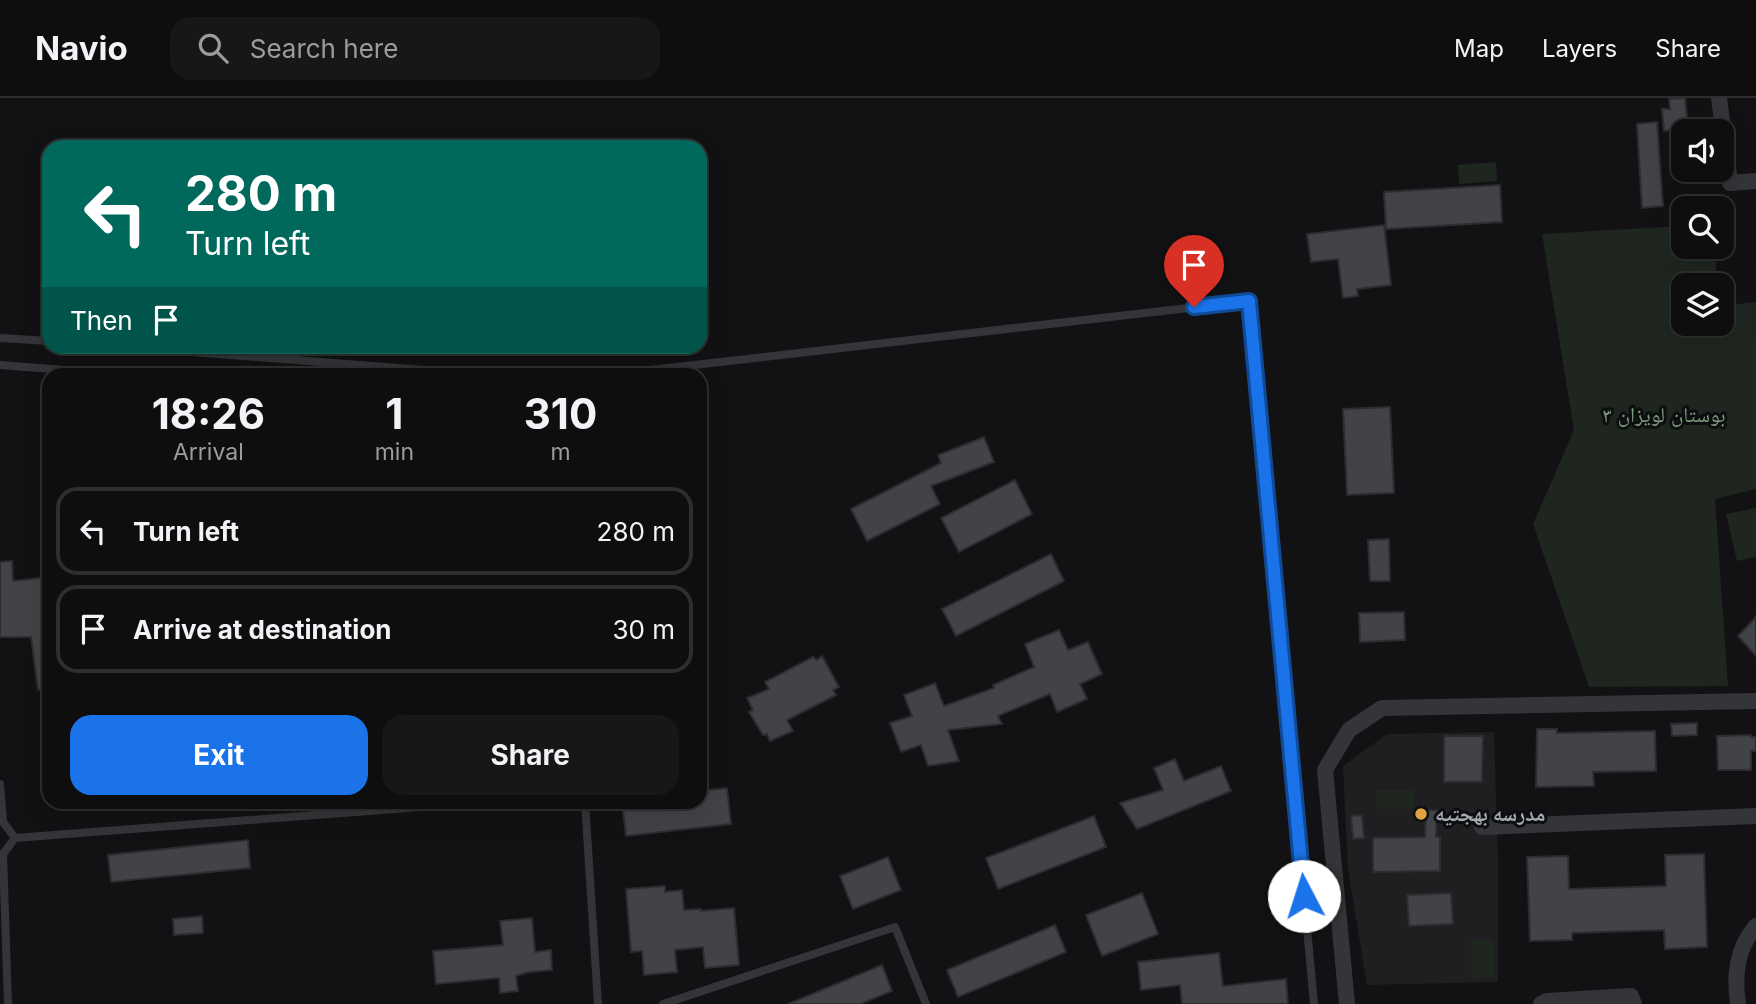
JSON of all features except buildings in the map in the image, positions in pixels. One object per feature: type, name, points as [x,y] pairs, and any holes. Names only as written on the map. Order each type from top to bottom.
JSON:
[{"type":"street","points":[[1720,98],[1730,183],[1756,181]]},
{"type":"street","points":[[1347,1004],[1325,770],[1349,730],[1382,708],[1756,701]]},
{"type":"street","points":[[1482,827],[1756,816]]},
{"type":"street","points":[[1738,1004],[1735,981],[1740,954],[1756,926]]},
{"type":"street","points":[[1541,1004],[1548,1000],[1632,996],[1634,1004]]},
{"type":"lane","points":[[668,368],[1249,301],[1314,1004]]},
{"type":"lane","points":[[0,338],[42,341]]},
{"type":"lane","points":[[217,354],[398,368]]},
{"type":"lane","points":[[0,365],[42,368]]},
{"type":"lane","points":[[0,784],[2,823],[15,838]]},
{"type":"lane","points":[[8,1004],[2,851],[15,838],[394,809]]},
{"type":"lane","points":[[585,809],[598,1004]]},
{"type":"lane","points":[[663,1004],[895,927],[926,1004]]},
{"type":"shaded area","name":"مدرسه بهجتیه","points":[[1494,732],[1498,982],[1367,985],[1348,870],[1343,766],[1387,734]]},
{"type":"green space","points":[[1496,162],[1497,181],[1459,184],[1458,165]]},
{"type":"green space","name":"بوستان لویزان ۳","points":[[1671,227],[1671,259],[1716,259],[1716,273],[1671,273],[1671,336],[1734,336],[1734,305],[1756,302],[1756,489],[1715,499],[1728,686],[1589,687],[1533,524],[1574,430],[1542,234]]},
{"type":"green space","points":[[1756,508],[1756,557],[1737,561],[1726,514]]},
{"type":"green space","points":[[1376,790],[1413,790],[1413,809],[1376,809]]},
{"type":"green space","points":[[1493,938],[1493,977],[1472,978],[1471,939]]},
{"type":"place","name":"مدرسه بهجتیه","points":[[1421,814]]},
{"type":"route","points":[[1194,307],[1249,301],[1304,896]]}]
